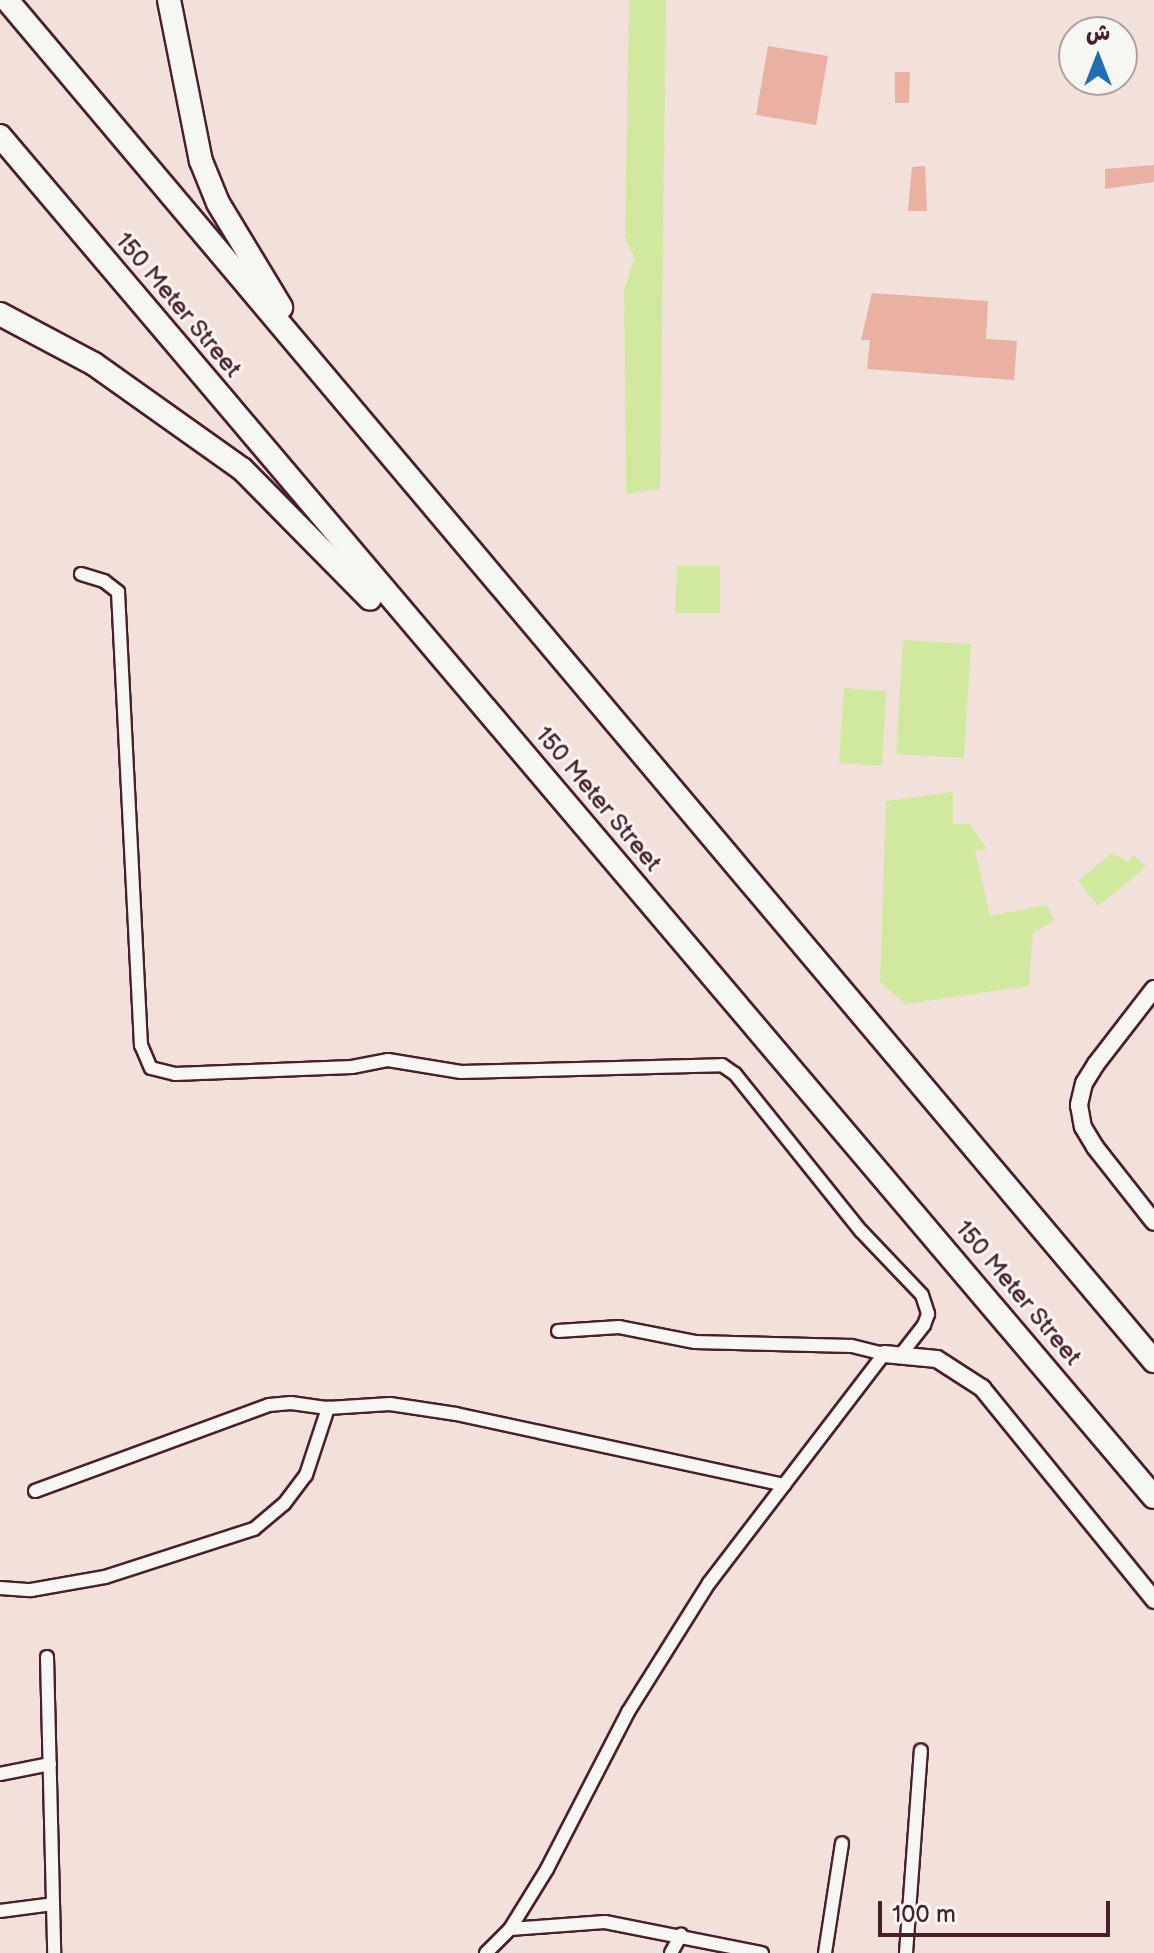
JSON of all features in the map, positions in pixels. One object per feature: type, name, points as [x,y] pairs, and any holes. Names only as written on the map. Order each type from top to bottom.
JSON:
[{"type":"highway","points":[[7,0],[1154,1361]]},
{"type":"highway","points":[[169,0],[186,102],[218,203],[317,366]]},
{"type":"highway","name":"150 Meter Street","points":[[0,136],[373,582],[505,729],[1154,1497]]},
{"type":"highway","points":[[0,314],[94,364],[242,469],[505,729]]},
{"type":"street","points":[[81,574],[104,581],[118,592],[141,1045],[151,1068],[190,1074],[352,1067],[388,1060],[461,1072],[722,1065],[735,1074],[861,1231],[922,1295],[928,1314],[924,1325],[902,1353]]},
{"type":"street","points":[[1154,989],[1096,1064],[1084,1083],[1079,1105],[1095,1147],[1154,1222]]},
{"type":"street","points":[[558,1331],[619,1327],[695,1342],[851,1346],[884,1354],[902,1353],[937,1359],[982,1388],[1154,1600]]},
{"type":"street","points":[[486,1953],[510,1929],[636,1699],[709,1583],[884,1354]]},
{"type":"street","points":[[35,1491],[269,1405],[328,1408],[390,1404],[456,1414],[784,1485]]},
{"type":"street","points":[[0,1588],[31,1590],[105,1577],[254,1529],[284,1504],[306,1475],[328,1408]]},
{"type":"street","points":[[47,1657],[54,1953]]},
{"type":"street","points":[[906,1953],[921,1751]]},
{"type":"street","points":[[0,1774],[50,1764]]},
{"type":"street","points":[[825,1953],[842,1843]]},
{"type":"street","points":[[0,1911],[53,1904]]},
{"type":"street","points":[[510,1929],[605,1922],[762,1953]]},
{"type":"street","points":[[671,1953],[681,1935]]},
{"type":"green space","points":[[629,0],[666,0],[660,489],[626,494],[624,291],[634,258],[625,237]]},
{"type":"green space","points":[[677,566],[720,566],[720,613],[675,613]]},
{"type":"green space","points":[[903,640],[971,644],[964,758],[896,754]]},
{"type":"green space","points":[[844,688],[886,691],[882,766],[839,763]]},
{"type":"green space","points":[[953,792],[953,824],[970,824],[987,849],[975,850],[990,916],[1047,905],[1054,921],[1033,932],[1029,986],[905,1004],[880,982],[886,801]]},
{"type":"green space","points":[[1112,853],[1129,862],[1133,855],[1146,867],[1098,906],[1078,881]]},
{"type":"building","points":[[768,46],[828,56],[816,125],[756,115]]},
{"type":"building","points":[[895,72],[910,72],[909,103],[895,103]]},
{"type":"building","points":[[1154,165],[1154,182],[1105,189],[1105,169]]},
{"type":"building","points":[[925,166],[927,211],[908,211],[912,167]]},
{"type":"building","points":[[872,293],[988,301],[986,339],[1017,341],[1014,380],[867,369],[870,340],[861,340]]}]
